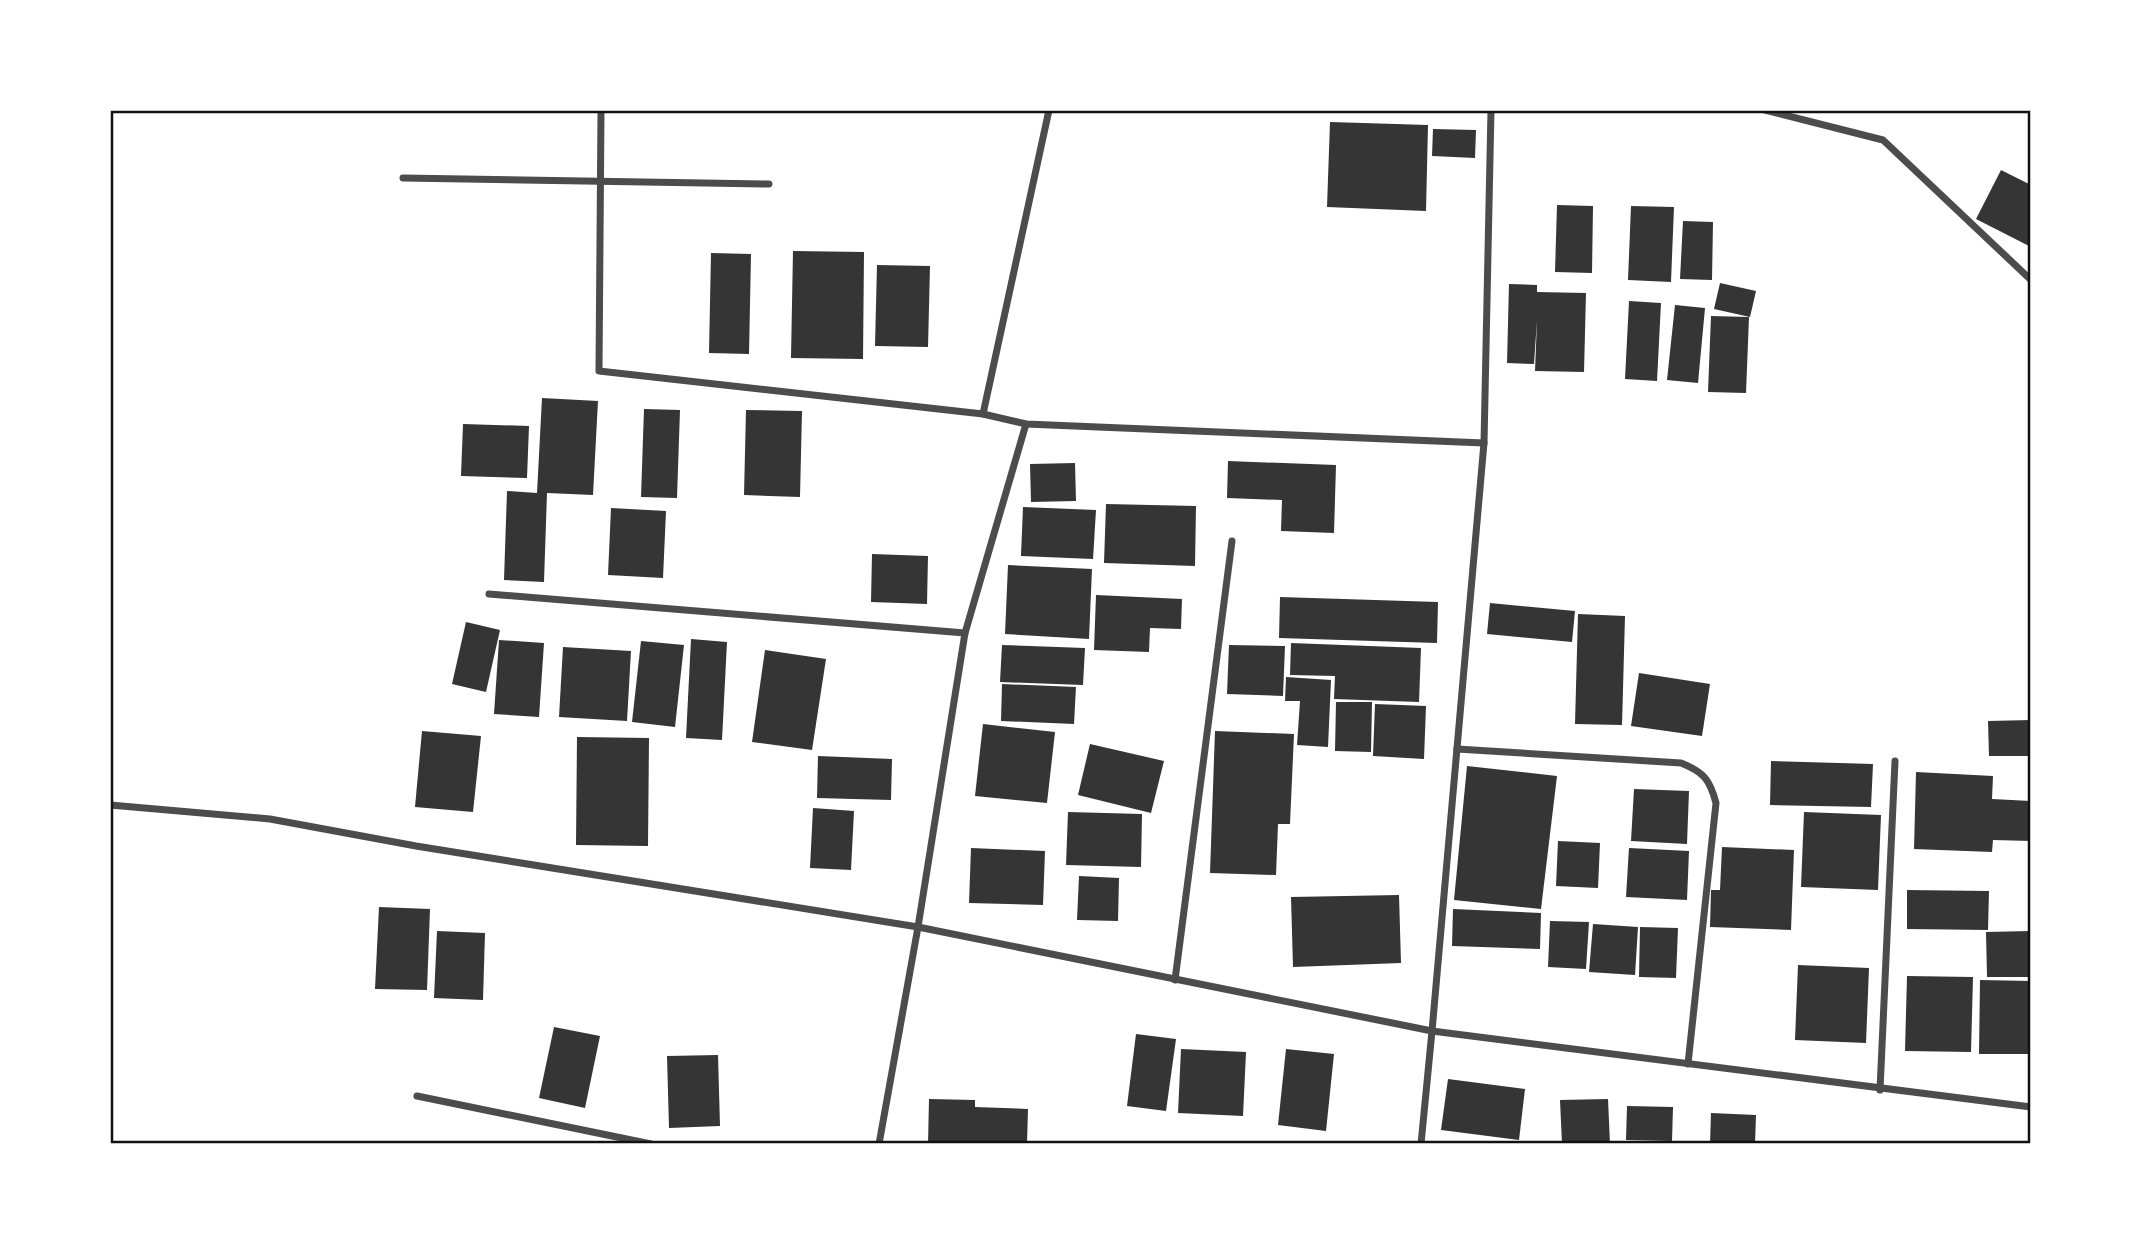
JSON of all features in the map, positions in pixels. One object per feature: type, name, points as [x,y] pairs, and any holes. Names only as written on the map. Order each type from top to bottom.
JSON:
[{"type":"street","points":[[601,110],[599,371],[983,414],[1027,424],[1483,443]]},
{"type":"street","points":[[983,414],[1049,110]]},
{"type":"street","points":[[1421,1144],[1483,443],[1491,110]]},
{"type":"street","points":[[1765,110],[1883,140],[2031,280]]},
{"type":"street","points":[[403,178],[769,184]]},
{"type":"street","points":[[879,1144],[918,928],[965,633],[1027,424]]},
{"type":"street","points":[[1175,980],[1232,541]]},
{"type":"street","points":[[489,594],[965,633]]},
{"type":"street","points":[[1457,749],[1681,763],[1701,771],[1710,782],[1716,803],[1688,1064]]},
{"type":"street","points":[[1880,1090],[1895,761]]},
{"type":"street","points":[[110,806],[270,819],[416,846],[918,928],[1432,1031],[1880,1090],[2031,1107]]},
{"type":"street","points":[[417,1096],[651,1144]]},
{"type":"building","points":[[1330,122],[1428,125],[1426,211],[1327,207]]},
{"type":"building","points":[[1433,129],[1476,130],[1475,158],[1432,156]]},
{"type":"building","points":[[2001,170],[2031,185],[2031,247],[1976,219]]},
{"type":"building","points":[[1557,205],[1593,206],[1592,273],[1555,272]]},
{"type":"building","points":[[1631,206],[1674,207],[1671,282],[1628,280]]},
{"type":"building","points":[[1683,221],[1713,222],[1712,280],[1680,279]]},
{"type":"building","points":[[793,251],[864,252],[863,359],[791,358]]},
{"type":"building","points":[[711,253],[751,254],[749,354],[709,353]]},
{"type":"building","points":[[877,265],[930,266],[928,347],[875,346]]},
{"type":"building","points":[[1720,283],[1756,291],[1750,317],[1714,309]]},
{"type":"building","points":[[1509,284],[1537,285],[1537,292],[1586,293],[1584,372],[1535,371],[1537,320],[1534,364],[1507,363]]},
{"type":"building","points":[[1629,301],[1661,303],[1657,381],[1625,379]]},
{"type":"building","points":[[1675,305],[1705,308],[1698,383],[1667,380]]},
{"type":"building","points":[[1711,316],[1749,317],[1746,393],[1708,392]]},
{"type":"building","points":[[542,398],[598,401],[593,495],[547,493],[544,582],[504,580],[507,491],[537,493]]},
{"type":"building","points":[[644,409],[680,410],[677,498],[641,497]]},
{"type":"building","points":[[746,410],[802,411],[800,497],[744,495]]},
{"type":"building","points":[[463,424],[529,426],[527,478],[461,476]]},
{"type":"building","points":[[1228,461],[1336,465],[1334,533],[1281,531],[1282,500],[1227,498]]},
{"type":"building","points":[[1075,463],[1076,501],[1031,502],[1030,464]]},
{"type":"building","points":[[1106,504],[1196,506],[1195,566],[1104,563]]},
{"type":"building","points":[[1023,507],[1096,510],[1093,559],[1021,556]]},
{"type":"building","points":[[611,508],[666,511],[663,578],[608,575]]},
{"type":"building","points":[[872,554],[928,556],[927,604],[871,602]]},
{"type":"building","points":[[1008,565],[1092,569],[1089,639],[1005,634]]},
{"type":"building","points":[[1096,595],[1182,599],[1181,629],[1150,628],[1149,652],[1094,650]]},
{"type":"building","points":[[1280,597],[1438,602],[1437,643],[1279,638]]},
{"type":"building","points":[[1490,603],[1575,611],[1572,642],[1487,634]]},
{"type":"building","points":[[1578,614],[1625,616],[1622,725],[1575,724]]},
{"type":"building","points":[[466,622],[500,630],[486,692],[452,684]]},
{"type":"building","points":[[691,639],[727,642],[722,740],[686,738]]},
{"type":"building","points":[[499,640],[544,643],[539,717],[494,714]]},
{"type":"building","points":[[641,641],[684,645],[675,727],[632,722]]},
{"type":"building","points":[[1291,643],[1421,648],[1419,702],[1334,699],[1335,676],[1290,675]]},
{"type":"building","points":[[1002,645],[1085,648],[1083,685],[1000,682]]},
{"type":"building","points":[[1229,645],[1285,646],[1283,696],[1227,694]]},
{"type":"building","points":[[563,647],[631,651],[627,721],[559,717]]},
{"type":"building","points":[[765,650],[826,659],[812,750],[752,742]]},
{"type":"building","points":[[1639,673],[1710,684],[1702,736],[1631,726]]},
{"type":"building","points":[[1286,677],[1331,680],[1328,747],[1297,745],[1300,701],[1285,701]]},
{"type":"building","points":[[1002,684],[1076,687],[1074,724],[1001,721]]},
{"type":"building","points":[[1336,702],[1372,702],[1371,752],[1335,751]]},
{"type":"building","points":[[1375,704],[1426,706],[1424,759],[1373,756]]},
{"type":"building","points":[[2031,720],[2031,756],[1989,756],[1988,721]]},
{"type":"building","points":[[983,724],[1055,732],[1047,803],[975,796]]},
{"type":"building","points":[[422,731],[481,736],[473,812],[415,807]]},
{"type":"building","points":[[1215,731],[1294,734],[1290,824],[1278,824],[1276,875],[1210,873]]},
{"type":"building","points":[[577,737],[649,738],[648,846],[576,845]]},
{"type":"building","points":[[1090,744],[1164,761],[1151,813],[1078,795]]},
{"type":"building","points":[[818,756],[892,759],[891,800],[817,798]]},
{"type":"building","points":[[1771,761],[1873,764],[1871,807],[1770,805]]},
{"type":"building","points":[[1467,766],[1557,776],[1541,909],[1454,900]]},
{"type":"building","points":[[1916,772],[1993,776],[1992,799],[2031,801],[2031,841],[1993,840],[1992,852],[1914,849]]},
{"type":"building","points":[[1634,789],[1689,791],[1687,844],[1631,841]]},
{"type":"building","points":[[813,808],[854,811],[851,870],[810,868]]},
{"type":"building","points":[[1068,812],[1142,814],[1141,867],[1066,865]]},
{"type":"building","points":[[1804,812],[1881,815],[1878,890],[1801,887]]},
{"type":"building","points":[[1558,841],[1600,843],[1598,888],[1556,886]]},
{"type":"building","points":[[1722,847],[1794,850],[1791,930],[1710,927],[1711,890],[1720,890]]},
{"type":"building","points":[[971,848],[1045,851],[1043,905],[969,903]]},
{"type":"building","points":[[1629,848],[1689,851],[1687,900],[1626,897]]},
{"type":"building","points":[[1079,876],[1119,878],[1118,921],[1077,920]]},
{"type":"building","points":[[1907,890],[1989,891],[1988,930],[1907,929]]},
{"type":"building","points":[[1399,895],[1401,963],[1293,967],[1291,897]]},
{"type":"building","points":[[379,907],[430,909],[427,990],[375,989]]},
{"type":"building","points":[[1453,909],[1541,913],[1540,949],[1452,946]]},
{"type":"building","points":[[1550,921],[1589,922],[1586,969],[1548,967]]},
{"type":"building","points":[[1593,924],[1638,927],[1635,975],[1589,972]]},
{"type":"building","points":[[1640,927],[1678,928],[1676,978],[1639,977]]},
{"type":"building","points":[[437,931],[485,933],[483,1000],[434,998]]},
{"type":"building","points":[[2031,931],[2031,977],[1987,977],[1986,932]]},
{"type":"building","points":[[1798,965],[1869,968],[1866,1043],[1795,1040]]},
{"type":"building","points":[[1907,976],[1973,977],[1971,1052],[1905,1051]]},
{"type":"building","points":[[1980,980],[2031,981],[2031,1054],[1979,1054]]},
{"type":"building","points":[[554,1027],[600,1036],[585,1108],[539,1098]]},
{"type":"building","points":[[1136,1034],[1176,1039],[1166,1111],[1127,1106]]},
{"type":"building","points":[[1181,1049],[1246,1052],[1243,1116],[1178,1113]]},
{"type":"building","points":[[1286,1049],[1334,1054],[1326,1131],[1278,1125]]},
{"type":"building","points":[[718,1055],[720,1126],[669,1128],[667,1056]]},
{"type":"building","points":[[1448,1079],[1525,1089],[1519,1140],[1441,1130]]},
{"type":"building","points":[[929,1099],[975,1100],[975,1107],[1028,1109],[1027,1144],[928,1144]]},
{"type":"building","points":[[1608,1099],[1610,1144],[1562,1144],[1560,1100]]},
{"type":"building","points":[[1627,1106],[1673,1107],[1672,1141],[1626,1140]]},
{"type":"building","points":[[1711,1113],[1756,1115],[1755,1144],[1710,1144]]}]
